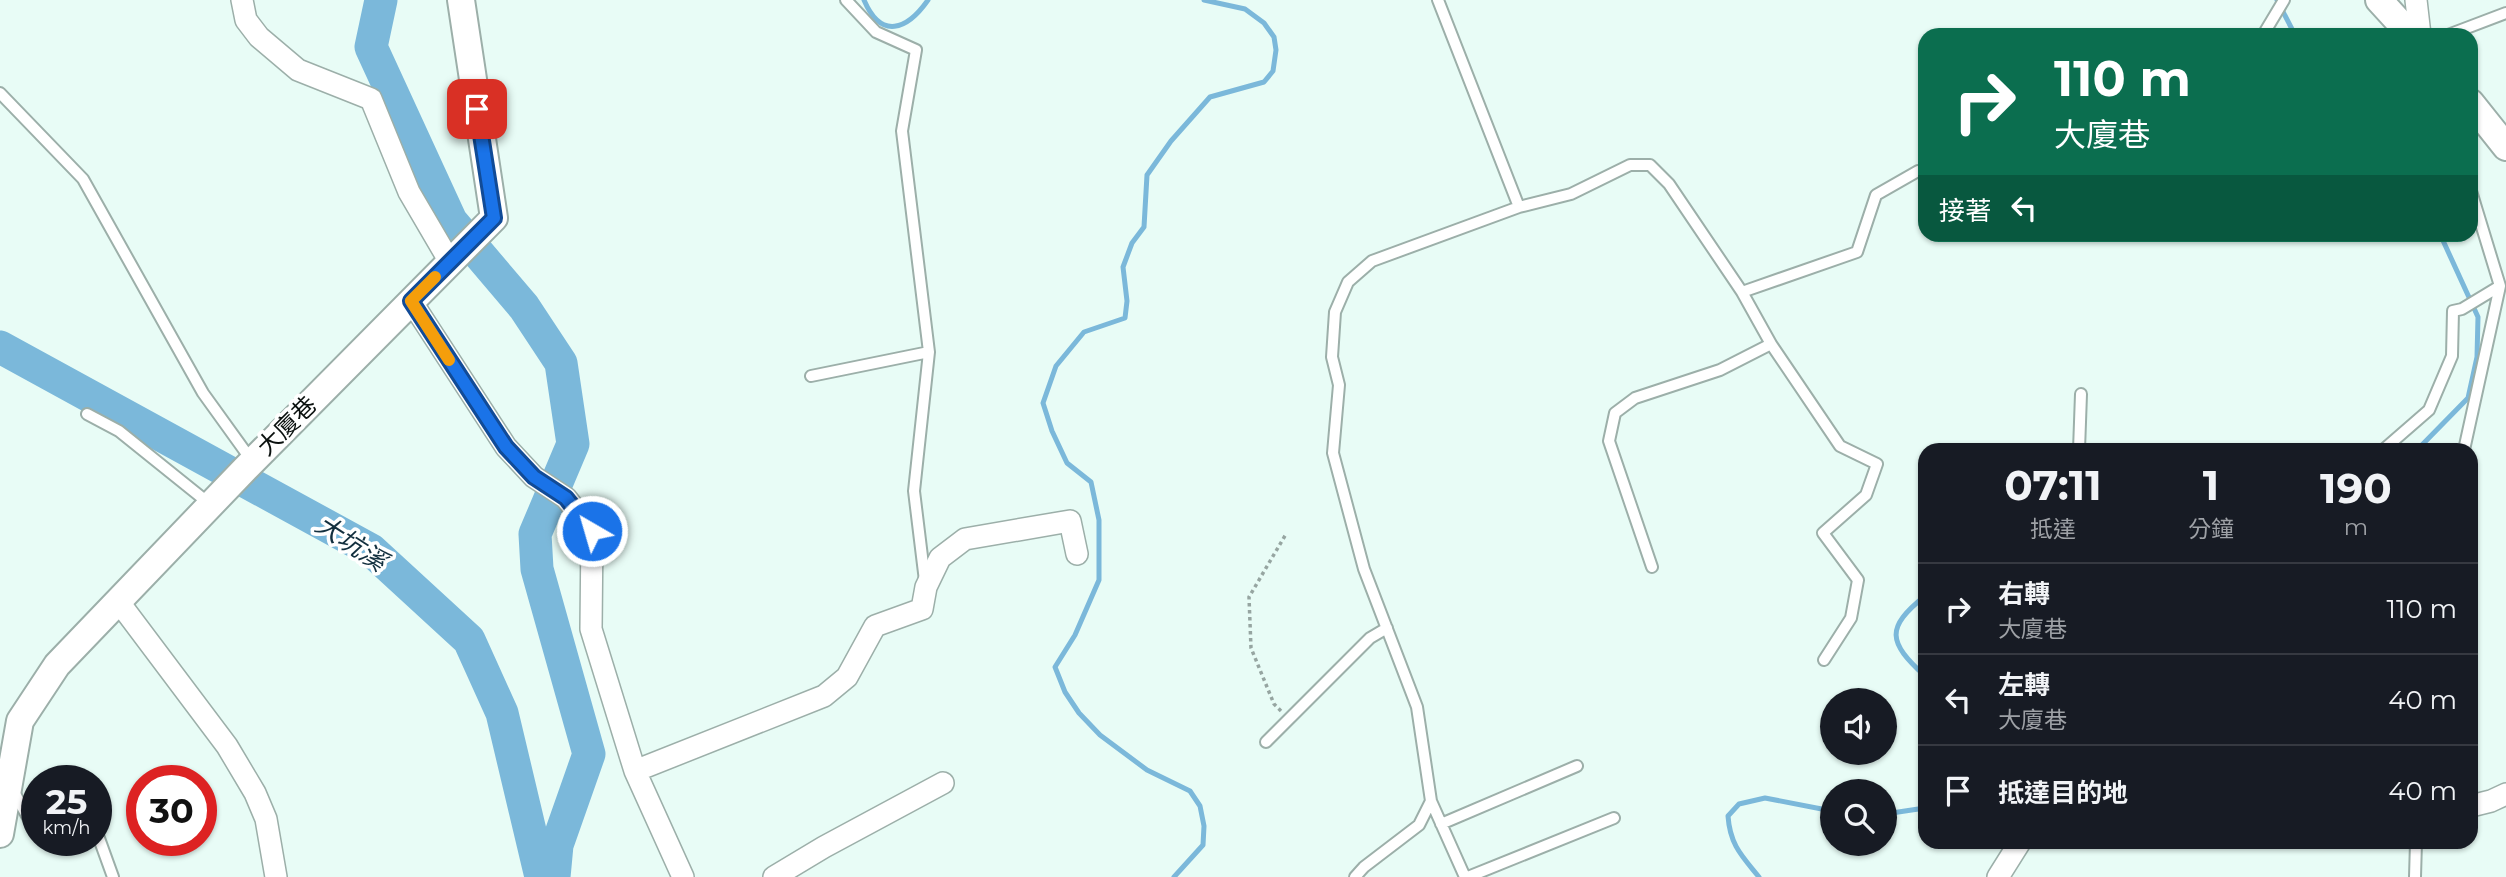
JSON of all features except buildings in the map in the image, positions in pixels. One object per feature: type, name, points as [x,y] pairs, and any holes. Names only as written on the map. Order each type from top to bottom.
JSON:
[{"type":"street","points":[[242,0],[246,20],[259,37],[298,70],[370,99],[409,192],[450,261]]},
{"type":"street","name":"大廈巷","points":[[1,821],[20,721],[57,665],[248,465],[494,218],[461,0]]},
{"type":"street","points":[[2379,0],[2405,28]]},
{"type":"street","points":[[2416,0],[2419,28]]},
{"type":"street","points":[[2478,112],[2506,147]]},
{"type":"street","points":[[411,301],[506,447],[534,477],[566,498],[592,531],[591,629],[635,771],[683,877]]},
{"type":"street","points":[[635,771],[824,696],[848,677],[875,626],[922,609],[926,587],[940,558],[965,538],[1070,521],[1077,554]]},
{"type":"street","points":[[118,601],[227,746],[255,793],[266,819],[276,877]]},
{"type":"street","points":[[774,877],[943,783]]},
{"type":"street","points":[[2478,804],[2506,794]]},
{"type":"street","points":[[1998,877],[2016,849]]},
{"type":"lane","points":[[846,0],[876,32],[916,50],[902,131],[929,352],[914,491],[926,587]]},
{"type":"lane","points":[[1438,0],[1519,207]]},
{"type":"lane","points":[[2267,28],[2284,0]]},
{"type":"lane","points":[[2466,28],[2506,13]]},
{"type":"lane","points":[[0,93],[83,179],[204,393],[248,465]]},
{"type":"lane","points":[[1614,818],[1466,877],[1431,801],[1417,707],[1364,569],[1333,453],[1339,384],[1332,357],[1335,312],[1348,282],[1372,261],[1519,207],[1571,194],[1630,165],[1650,165],[1669,184],[1742,292],[1771,344],[1840,446],[1877,464],[1866,495],[1823,533],[1858,580],[1851,618],[1824,660]]},
{"type":"lane","points":[[1742,292],[1857,252],[1876,195],[1918,172]]},
{"type":"lane","points":[[2466,443],[2500,286],[2478,214]]},
{"type":"lane","points":[[2391,443],[2428,410],[2452,356],[2453,311],[2462,309],[2500,286]]},
{"type":"lane","points":[[1652,567],[1609,441],[1615,413],[1635,398],[1720,370],[1771,344]]},
{"type":"lane","points":[[811,376],[929,352]]},
{"type":"lane","points":[[2079,443],[2081,394]]},
{"type":"lane","points":[[87,414],[119,431],[214,501]]},
{"type":"lane","points":[[1266,742],[1370,638],[1387,628]]},
{"type":"lane","points":[[1441,824],[1577,766]]},
{"type":"lane","points":[[9,783],[21,805]]},
{"type":"lane","points":[[1355,877],[1419,825],[1431,801]]},
{"type":"lane","points":[[2415,877],[2416,849]]},
{"type":"lane","points":[[105,856],[113,877]]},
{"type":"path","points":[[1286,534],[1249,597],[1251,648],[1274,704],[1289,720]]},
{"type":"waterway","points":[[381,0],[371,47],[451,221],[524,307],[561,363],[573,444],[535,534],[537,569],[589,754],[557,845],[554,877]]},
{"type":"waterway","points":[[864,0],[878,21],[894,26],[912,18],[928,0]]},
{"type":"waterway","points":[[1174,877],[1203,845],[1204,826],[1200,806],[1190,791],[1147,770],[1100,735],[1079,713],[1065,692],[1055,667],[1075,635],[1099,580],[1099,520],[1091,482],[1067,463],[1043,403],[1056,366],[1084,332],[1125,318],[1127,301],[1123,267],[1132,243],[1144,227],[1147,175],[1171,141],[1210,97],[1264,82],[1273,71],[1276,50],[1274,37],[1264,23],[1245,9],[1204,0]]},
{"type":"waterway","points":[[2277,0],[2291,28]]},
{"type":"waterway","points":[[2424,443],[2468,398],[2477,357],[2478,317],[2444,242]]},
{"type":"waterway","name":"大坑溪","points":[[0,347],[371,550],[469,640],[502,713],[541,877]]},
{"type":"waterway","points":[[1918,602],[1903,617],[1896,635],[1904,654],[1918,669]]},
{"type":"waterway","points":[[1759,877],[1738,849],[1731,835],[1728,816],[1739,804],[1765,798],[1820,809]]},
{"type":"waterway","points":[[1897,812],[1918,809]]},
{"type":"slow traffic","points":[[435,277],[411,301],[449,360]]},
{"type":"route","points":[[477,109],[494,218],[411,301],[506,447],[534,477],[566,498],[592,531]]}]
